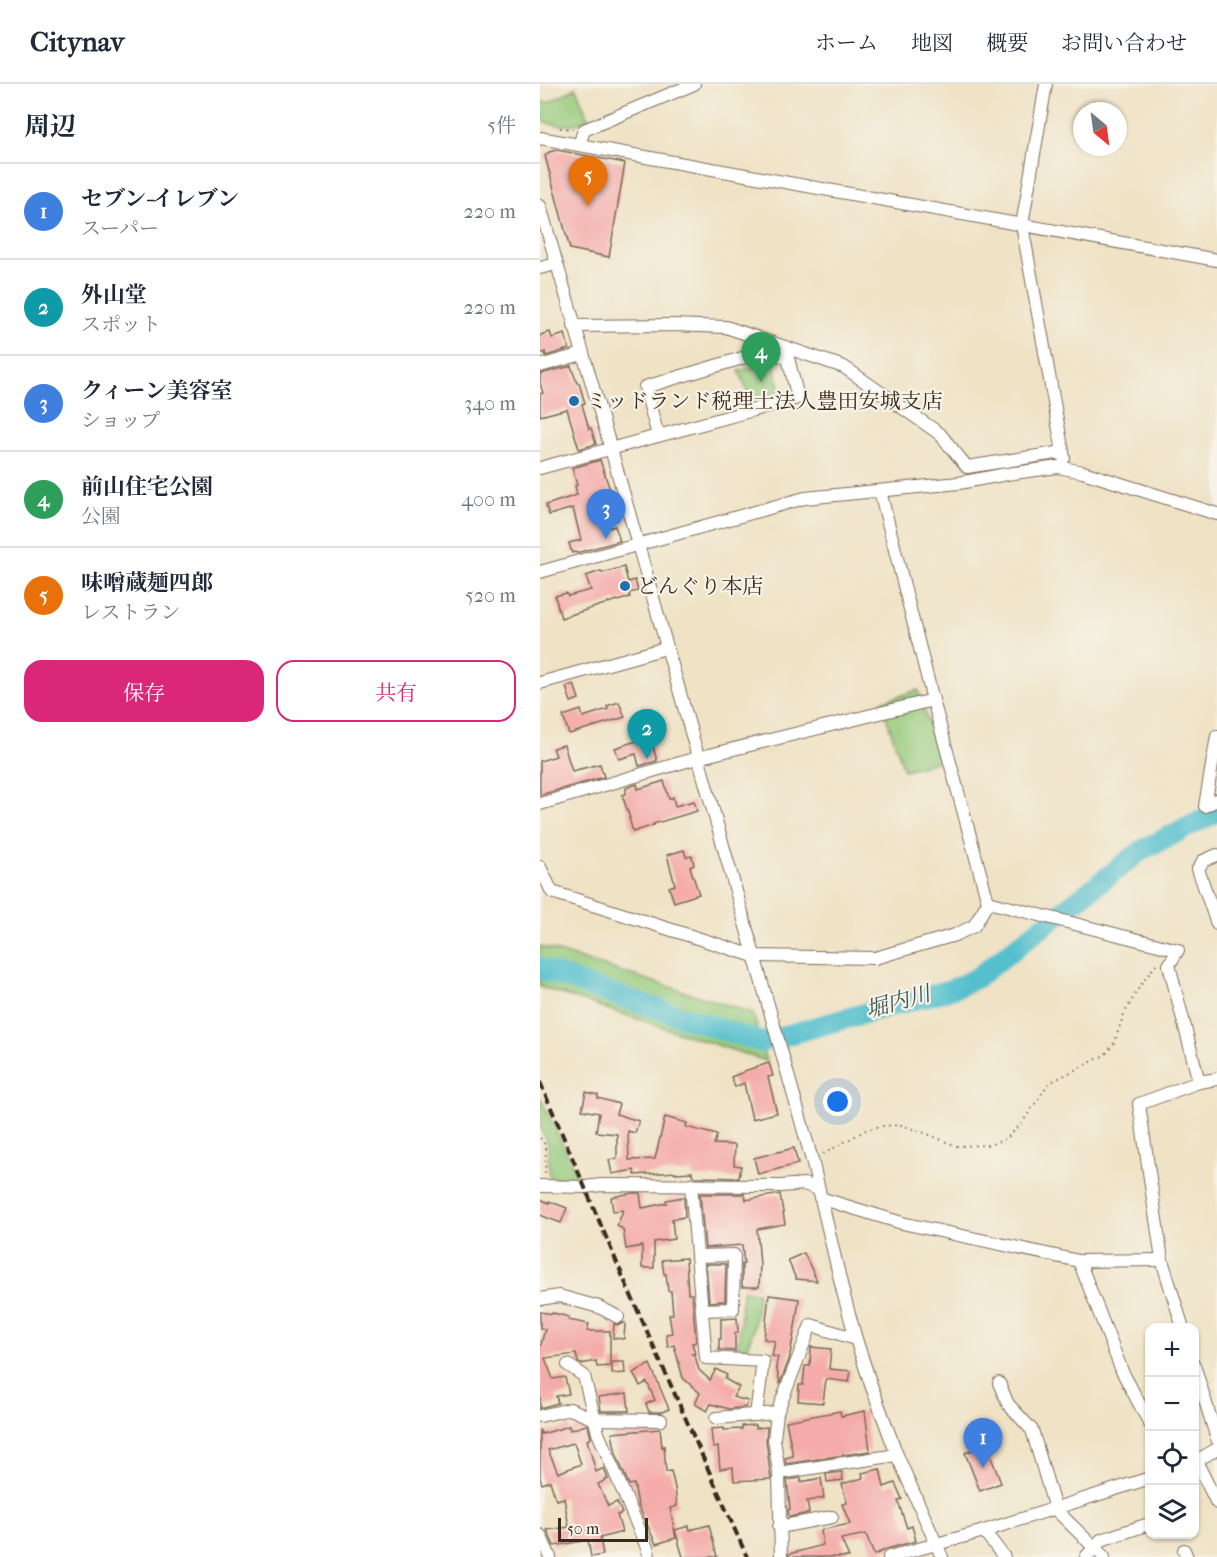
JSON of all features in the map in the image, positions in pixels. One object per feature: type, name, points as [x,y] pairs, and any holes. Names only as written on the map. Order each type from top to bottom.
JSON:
[{"type":"street","points":[[579,145],[584,130],[694,84]]},
{"type":"street","points":[[1046,84],[1022,225],[1066,468]]},
{"type":"street","points":[[540,138],[1217,260]]},
{"type":"street","points":[[540,206],[812,1160],[856,1339],[897,1455],[942,1557]]},
{"type":"street","points":[[540,268],[556,264]]},
{"type":"street","points":[[574,326],[726,327],[844,367],[940,434],[967,467],[1063,452]]},
{"type":"street","points":[[540,468],[658,436],[798,398],[788,358],[766,351],[645,387],[658,436]]},
{"type":"street","points":[[540,366],[582,354]]},
{"type":"street","points":[[540,572],[805,498],[959,483],[1058,467],[1083,472],[1217,514]]},
{"type":"street","points":[[540,867],[552,891],[564,897],[754,956],[874,958],[955,935],[974,926],[988,902],[933,700],[880,491]]},
{"type":"street","points":[[540,683],[666,648]]},
{"type":"street","points":[[540,804],[697,758],[933,700]]},
{"type":"street","points":[[1217,736],[1205,806],[1217,800]]},
{"type":"street","points":[[1217,855],[1203,861],[1198,868],[1217,924]]},
{"type":"street","points":[[988,902],[1178,950],[1169,966],[1199,1082]]},
{"type":"street","points":[[1181,1323],[1162,1260],[1139,1104],[1199,1082],[1217,1079]]},
{"type":"street","points":[[542,1185],[585,1187],[804,1184],[819,1194],[902,1223],[1079,1261],[1162,1260]]},
{"type":"street","points":[[691,1185],[706,1358],[763,1362],[756,1415]]},
{"type":"street","points":[[697,1256],[734,1255],[733,1309],[702,1310]]},
{"type":"street","points":[[1079,1261],[1122,1371],[1145,1416]]},
{"type":"street","points":[[540,1299],[559,1296],[599,1307],[618,1317]]},
{"type":"street","points":[[781,1557],[779,1473],[774,1439],[777,1413],[811,1325],[856,1339]]},
{"type":"street","points":[[568,1365],[584,1376],[598,1433],[650,1557]]},
{"type":"street","points":[[1198,1377],[1217,1439]]},
{"type":"street","points":[[999,1383],[1008,1404],[1032,1431],[1055,1509],[1090,1552],[1104,1557]]},
{"type":"street","points":[[540,1416],[570,1409],[594,1419],[661,1420]]},
{"type":"street","points":[[716,1419],[777,1413]]},
{"type":"street","points":[[1199,1459],[1217,1449]]},
{"type":"street","points":[[779,1473],[897,1455]]},
{"type":"street","points":[[1199,1469],[1217,1503]]},
{"type":"street","points":[[889,1557],[984,1531],[1145,1479]]},
{"type":"street","points":[[779,1527],[832,1517]]},
{"type":"street","points":[[1090,1552],[1101,1540],[1145,1525]]},
{"type":"street","points":[[984,1531],[1004,1557]]},
{"type":"street","points":[[540,1535],[550,1557]]},
{"type":"path","points":[[812,1160],[866,1130],[881,1126],[901,1125],[956,1146],[989,1145],[1006,1139],[1022,1124],[1049,1083],[1105,1055],[1114,1043],[1124,1014],[1140,986],[1161,958],[1169,966]]},
{"type":"path","points":[[540,1138],[546,1146],[542,1185]]},
{"type":"green space","points":[[576,88],[589,119],[566,125],[555,125],[542,121],[540,100],[547,103]]},
{"type":"green space","points":[[773,362],[782,393],[750,399],[739,371]]},
{"type":"green space","points":[[918,690],[940,761],[904,770],[881,702]]},
{"type":"green space","points":[[540,946],[753,1013],[766,1061],[540,987]]},
{"type":"green space","points":[[540,1097],[578,1176],[571,1179],[549,1177],[548,1146],[540,1130]]},
{"type":"green space","points":[[742,1291],[758,1292],[754,1328],[747,1348],[737,1348],[740,1328]]},
{"type":"building","points":[[557,150],[625,163],[609,257],[570,249],[545,156]]},
{"type":"building","points":[[550,332],[552,338],[565,334],[569,349],[546,356],[545,352],[540,354],[540,335]]},
{"type":"building","points":[[571,366],[577,383],[579,383],[585,403],[582,404],[596,444],[579,449],[567,409],[540,416],[540,394],[543,393],[540,374]]},
{"type":"building","points":[[600,460],[614,502],[601,506],[608,528],[615,526],[620,541],[572,553],[569,543],[581,540],[573,508],[549,515],[546,505],[577,495],[575,486],[577,485],[572,468]]},
{"type":"building","points":[[624,567],[628,582],[635,580],[638,591],[629,593],[630,597],[561,618],[555,596],[566,593],[568,596],[591,590],[586,576]]},
{"type":"building","points":[[574,684],[579,699],[571,702],[566,687]]},
{"type":"building","points":[[619,702],[625,717],[569,734],[563,716],[581,710],[583,717],[608,709],[607,706]]},
{"type":"building","points":[[651,739],[657,761],[639,766],[636,754],[619,759],[615,748],[639,740],[639,742]]},
{"type":"building","points":[[564,745],[572,771],[600,764],[604,777],[540,795],[540,761],[556,756],[553,748]]},
{"type":"building","points":[[664,781],[669,799],[673,797],[675,806],[694,801],[697,811],[633,832],[622,795],[626,794],[626,788],[637,784],[638,789]]},
{"type":"building","points":[[684,850],[686,857],[692,856],[694,865],[690,867],[699,894],[674,902],[669,887],[675,885],[667,855]]},
{"type":"building","points":[[769,1063],[773,1076],[768,1077],[777,1113],[752,1119],[744,1083],[735,1087],[731,1077]]},
{"type":"building","points":[[586,1092],[619,1104],[616,1114],[639,1121],[635,1133],[628,1131],[629,1160],[655,1159],[665,1117],[687,1123],[686,1127],[717,1135],[714,1144],[735,1145],[734,1165],[741,1166],[739,1178],[693,1177],[692,1172],[635,1175],[634,1170],[612,1174],[609,1160],[617,1158],[617,1134],[596,1132],[599,1113],[582,1110]]},
{"type":"building","points":[[794,1148],[798,1164],[758,1174],[754,1158]]},
{"type":"building","points":[[640,1193],[642,1208],[684,1197],[685,1217],[672,1219],[674,1239],[654,1242],[654,1268],[642,1268],[642,1246],[626,1249],[623,1229],[617,1226],[623,1210],[613,1211],[611,1197]]},
{"type":"building","points":[[700,1194],[745,1194],[746,1200],[780,1194],[785,1224],[757,1229],[759,1287],[742,1287],[742,1264],[744,1264],[742,1245],[705,1248]]},
{"type":"building","points":[[540,1199],[567,1208],[561,1223],[540,1215]]},
{"type":"building","points":[[804,1253],[817,1281],[796,1279],[788,1260]]},
{"type":"building","points":[[686,1258],[688,1294],[692,1294],[696,1342],[692,1343],[695,1354],[692,1354],[695,1356],[699,1370],[710,1380],[716,1369],[727,1375],[725,1379],[739,1387],[733,1397],[748,1401],[746,1407],[729,1409],[711,1404],[707,1411],[695,1404],[700,1393],[683,1378],[674,1345],[668,1347],[666,1334],[672,1333],[669,1315],[673,1314],[671,1291],[668,1291],[662,1260]]},
{"type":"building","points":[[706,1264],[726,1264],[725,1301],[709,1302]]},
{"type":"building","points":[[769,1295],[799,1299],[789,1360],[780,1383],[776,1366],[778,1357],[772,1356],[775,1341],[764,1339]]},
{"type":"building","points":[[540,1312],[553,1313],[569,1317],[568,1320],[589,1324],[587,1331],[610,1331],[610,1366],[597,1367],[596,1361],[581,1364],[576,1354],[545,1358],[553,1379],[565,1377],[569,1394],[556,1396],[558,1403],[540,1408],[540,1348],[545,1329],[540,1328]]},
{"type":"building","points":[[737,1318],[738,1333],[735,1333],[735,1351],[719,1350],[721,1319]]},
{"type":"building","points":[[625,1323],[624,1339],[613,1338],[614,1324]]},
{"type":"building","points":[[811,1347],[831,1349],[829,1369],[851,1371],[849,1382],[826,1379],[823,1403],[798,1401],[799,1385],[803,1385],[805,1366],[810,1366]]},
{"type":"building","points":[[612,1362],[624,1362],[625,1373],[612,1374]]},
{"type":"building","points":[[650,1364],[669,1409],[662,1412],[649,1412],[646,1404],[655,1400],[647,1382],[640,1386],[633,1373]]},
{"type":"building","points":[[627,1393],[629,1411],[601,1411],[599,1397]]},
{"type":"building","points":[[840,1411],[841,1416],[865,1411],[870,1451],[786,1464],[785,1458],[793,1456],[786,1421]]},
{"type":"building","points":[[588,1425],[591,1438],[587,1440],[596,1472],[604,1468],[608,1479],[598,1484],[608,1506],[617,1502],[622,1513],[617,1515],[622,1532],[600,1538],[603,1555],[591,1557],[588,1540],[554,1546],[547,1530],[569,1527],[564,1498],[556,1500],[550,1481],[542,1484],[540,1478],[540,1431],[542,1434],[569,1426],[570,1430]],"holes":[[[574,1443],[581,1464],[558,1473],[548,1450]]]},
{"type":"building","points":[[755,1425],[755,1428],[767,1427],[766,1440],[771,1479],[734,1481],[733,1467],[720,1469],[718,1447],[713,1448],[711,1429],[742,1429],[742,1426]]},
{"type":"building","points":[[660,1429],[666,1472],[671,1471],[675,1488],[677,1506],[670,1508],[676,1538],[656,1544],[638,1505],[634,1484],[629,1485],[616,1454],[612,1433]]},
{"type":"building","points":[[986,1444],[1001,1483],[980,1491],[965,1453]]},
{"type":"building","points":[[880,1469],[884,1487],[895,1483],[902,1499],[898,1501],[907,1528],[912,1526],[916,1541],[874,1555],[866,1534],[841,1539],[849,1557],[789,1557],[789,1554],[823,1545],[821,1530],[850,1524],[842,1504],[847,1503],[842,1484],[863,1478],[862,1473]]},
{"type":"building","points":[[842,1472],[843,1480],[827,1482],[826,1474]]},
{"type":"building","points":[[801,1478],[801,1482],[821,1478],[824,1498],[807,1501],[809,1513],[789,1517],[787,1480]]},
{"type":"building","points":[[709,1525],[717,1557],[683,1557],[675,1530],[689,1526],[690,1530]]},
{"type":"waterway","name":"堀内川","points":[[540,968],[587,986],[761,1042],[953,989],[975,979],[1142,850],[1217,812]]},
{"type":"railway","points":[[540,1082],[626,1284],[747,1557]]},
{"type":"place","name":"味噌蔵麺四郎","points":[[588,206]]},
{"type":"place","name":"前山住宅公園","points":[[761,382]]},
{"type":"place","name":"ミッドランド税理士法人豊田安城支店","points":[[574,401]]},
{"type":"place","name":"クィーン美容室","points":[[606,539]]},
{"type":"place","name":"どんぐり本店","points":[[625,586]]},
{"type":"place","name":"外山堂","points":[[647,759]]},
{"type":"place","name":"セブン-イレブン","points":[[983,1468]]}]
